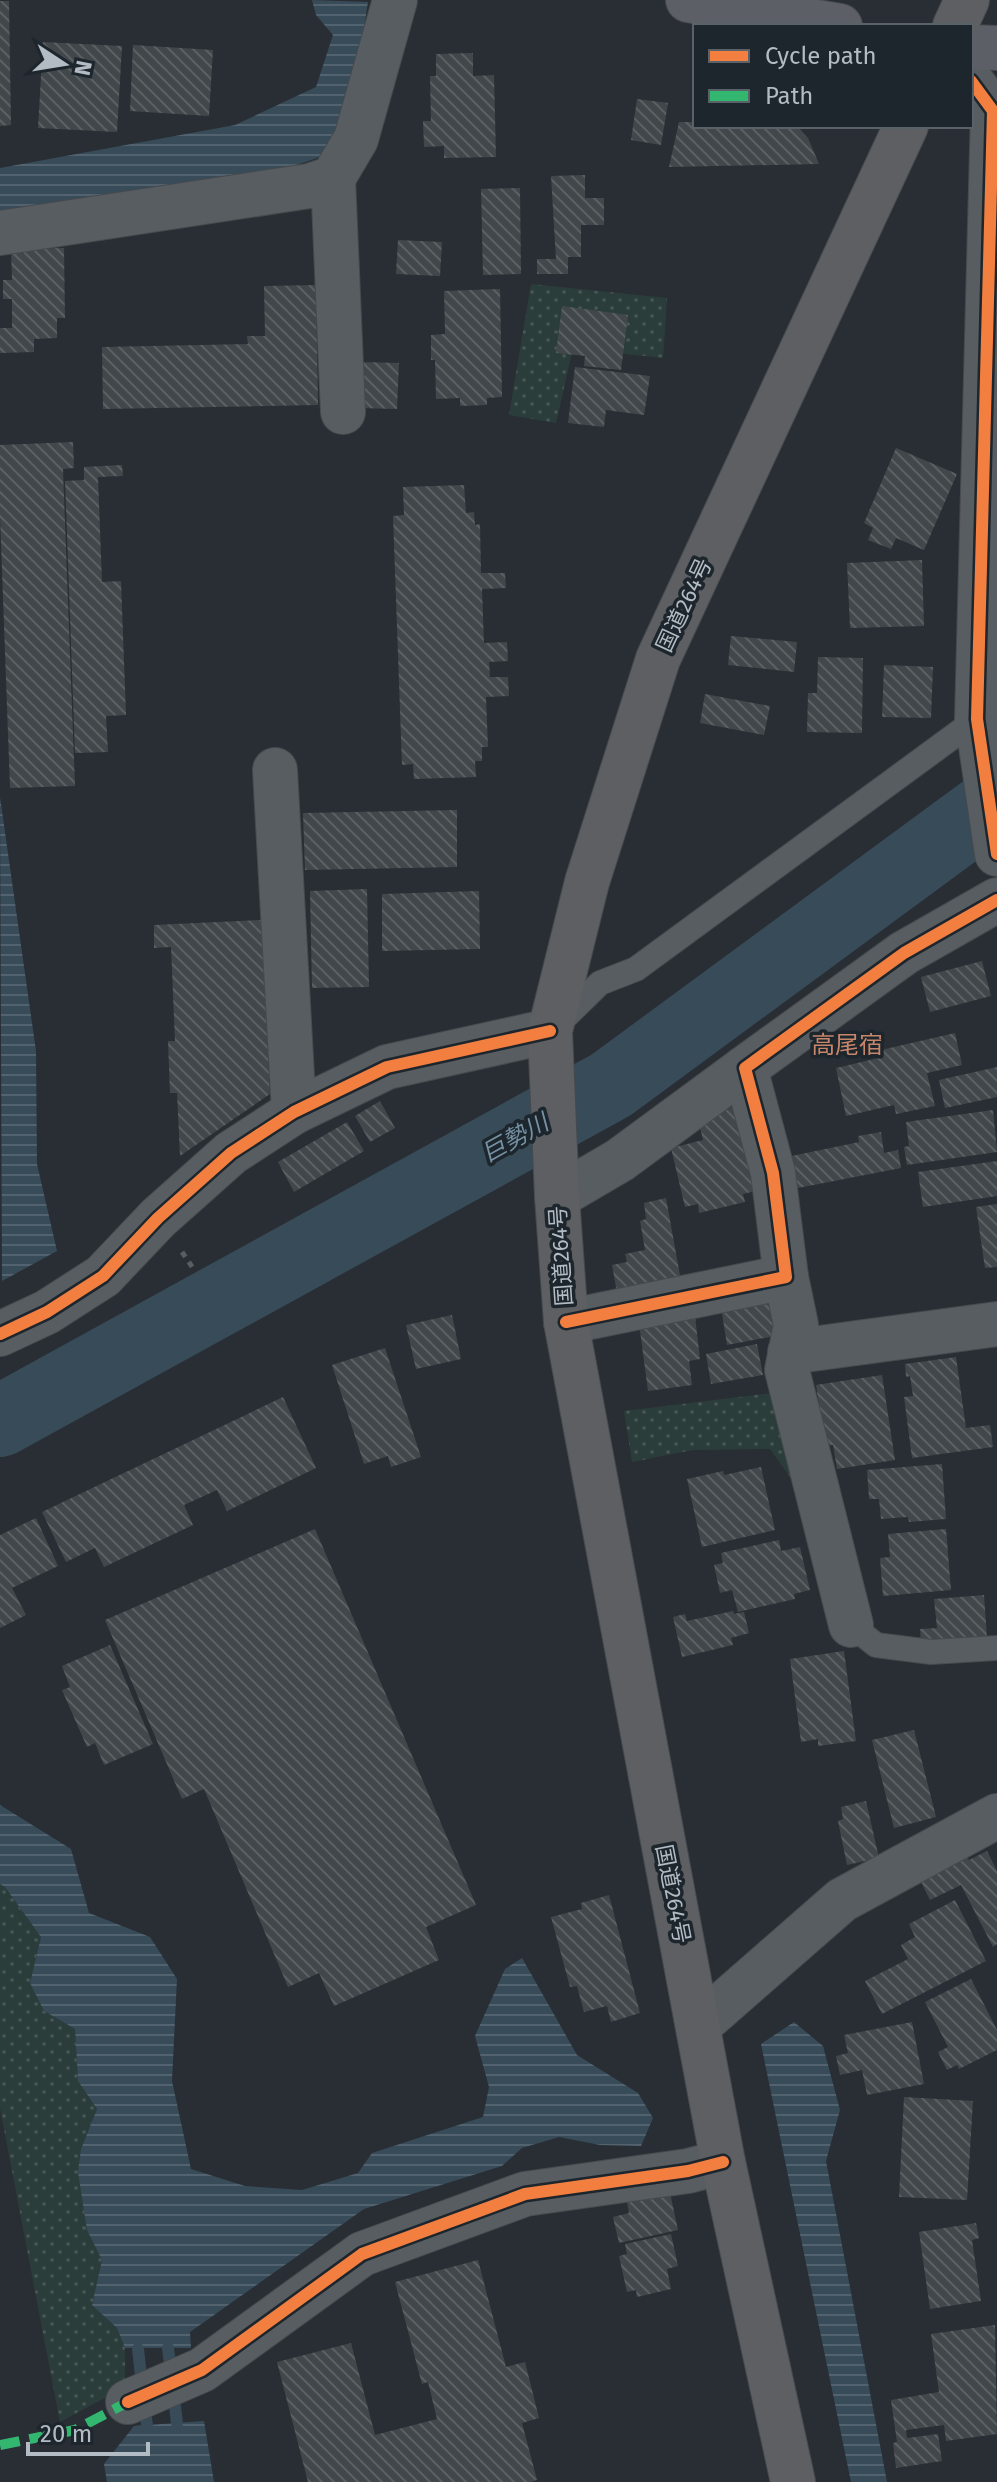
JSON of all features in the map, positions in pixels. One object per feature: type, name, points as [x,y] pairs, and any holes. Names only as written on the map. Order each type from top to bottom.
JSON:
[{"type":"highway","points":[[956,24],[967,0]]},
{"type":"highway","name":"国道264号","points":[[793,2482],[723,2162],[566,1322],[551,1042],[587,882],[658,659],[905,128]]},
{"type":"main road","points":[[688,0],[828,24]]},
{"type":"main road","points":[[973,47],[997,48]]},
{"type":"street","points":[[343,412],[333,178],[356,139],[395,0]]},
{"type":"street","points":[[973,84],[993,111],[987,712],[997,854]]},
{"type":"street","points":[[0,233],[309,186],[333,178]]},
{"type":"street","points":[[275,770],[294,1112]]},
{"type":"street","points":[[557,1183],[620,1160],[904,953],[997,900]]},
{"type":"street","points":[[0,1334],[47,1312],[103,1276],[158,1218],[231,1153],[294,1112],[387,1067],[551,1042]]},
{"type":"street","points":[[745,1068],[773,1173],[786,1277],[796,1325],[787,1370],[851,1625]]},
{"type":"street","points":[[566,1322],[786,1277]]},
{"type":"street","points":[[790,1352],[997,1324]]},
{"type":"street","points":[[698,2026],[842,1900],[997,1816]]},
{"type":"street","points":[[128,2402],[202,2370],[362,2254],[525,2194],[688,2171],[723,2162]]},
{"type":"lane","points":[[551,1042],[600,983],[636,969],[987,712]]},
{"type":"lane","points":[[851,1625],[876,1645],[931,1652],[997,1648]]},
{"type":"shaded area","points":[[531,284],[667,298],[663,358],[573,348],[556,423],[509,415]]},
{"type":"shaded area","points":[[773,1393],[800,1491],[770,1449],[693,1450],[632,1462],[624,1411]]},
{"type":"shaded area","points":[[0,1884],[41,1937],[30,1983],[44,2011],[75,2029],[78,2081],[97,2109],[81,2149],[87,2230],[102,2260],[92,2305],[117,2328],[125,2348],[125,2387],[60,2422],[0,2108]]},
{"type":"water","points":[[312,0],[368,2],[351,101],[340,137],[332,149],[313,159],[278,170],[230,181],[0,221],[0,168],[235,125],[316,87],[333,35],[316,15]]},
{"type":"water","points":[[0,797],[36,1051],[37,1164],[57,1251],[2,1281]]},
{"type":"water","points":[[0,1805],[71,1849],[89,1913],[150,1937],[177,1979],[172,2081],[191,2169],[245,2186],[302,2190],[358,2173],[372,2153],[483,2117],[489,2087],[475,2036],[505,1969],[522,1958],[577,2055],[638,2093],[653,2118],[641,2146],[600,2145],[559,2137],[522,2148],[502,2166],[364,2209],[190,2332],[191,2348],[125,2348],[117,2328],[92,2305],[102,2260],[87,2230],[78,2172],[81,2149],[97,2109],[78,2081],[75,2029],[44,2011],[30,1983],[41,1937],[0,1884]]},
{"type":"water","points":[[794,2022],[823,2046],[840,2110],[826,2161],[887,2482],[851,2482],[761,2044]]},
{"type":"water","points":[[204,2421],[214,2482],[107,2482],[104,2464],[134,2426]]},
{"type":"building","points":[[0,1],[9,1],[11,125],[0,126]]},
{"type":"building","points":[[43,42],[122,46],[117,132],[38,128]]},
{"type":"building","points":[[133,45],[213,50],[209,116],[130,111]]},
{"type":"building","points":[[473,53],[473,76],[494,75],[496,157],[444,158],[444,146],[424,147],[423,121],[431,121],[430,76],[436,76],[436,54]]},
{"type":"building","points":[[637,99],[668,103],[661,145],[631,140]]},
{"type":"building","points":[[679,122],[693,122],[693,128],[799,128],[808,138],[819,164],[669,167]]},
{"type":"building","points":[[585,175],[585,198],[604,198],[604,225],[581,225],[581,257],[568,257],[568,274],[537,274],[537,259],[556,259],[551,176]]},
{"type":"building","points":[[520,188],[521,274],[483,275],[481,189]]},
{"type":"building","points":[[398,240],[442,242],[440,276],[396,274]]},
{"type":"building","points":[[64,248],[65,318],[57,318],[57,338],[34,339],[34,352],[0,353],[0,328],[12,328],[12,299],[3,299],[3,280],[12,280],[11,249]]},
{"type":"building","points":[[316,285],[318,405],[103,409],[102,347],[248,344],[247,336],[265,336],[264,286]]},
{"type":"building","points":[[500,289],[502,397],[487,398],[487,405],[460,406],[460,398],[436,399],[431,335],[445,334],[444,291]]},
{"type":"building","points":[[562,306],[628,315],[621,370],[584,366],[585,356],[556,353]]},
{"type":"building","points":[[361,362],[399,363],[397,409],[358,408]]},
{"type":"building","points":[[575,367],[650,376],[644,415],[606,410],[604,427],[568,423]]},
{"type":"building","points":[[73,442],[74,468],[63,469],[75,786],[10,788],[0,445]]},
{"type":"building","points":[[896,448],[957,474],[924,550],[896,538],[891,549],[868,540],[873,528],[864,523]]},
{"type":"building","points":[[122,465],[123,476],[98,477],[102,582],[121,581],[126,715],[106,716],[108,752],[75,753],[65,481],[84,480],[84,467]]},
{"type":"building","points":[[464,485],[466,513],[474,512],[475,525],[480,524],[481,573],[505,573],[506,588],[482,589],[484,643],[507,642],[508,661],[489,662],[490,677],[508,677],[509,696],[486,697],[488,747],[482,747],[482,761],[475,761],[476,777],[414,779],[413,764],[402,765],[393,516],[404,515],[403,487]]},
{"type":"building","points":[[922,560],[924,626],[850,628],[847,563]]},
{"type":"building","points":[[731,636],[797,642],[794,672],[728,665]]},
{"type":"building","points":[[818,657],[863,658],[862,733],[807,732],[808,693],[817,693]]},
{"type":"building","points":[[884,665],[933,667],[931,718],[882,717]]},
{"type":"building","points":[[705,694],[770,706],[764,735],[700,723]]},
{"type":"building","points":[[457,810],[457,867],[305,870],[303,813]]},
{"type":"building","points":[[367,889],[369,987],[312,988],[310,891]]},
{"type":"building","points":[[479,891],[480,949],[382,951],[382,894]]},
{"type":"building","points":[[262,920],[270,1094],[180,1156],[177,1093],[170,1093],[168,1041],[175,1041],[171,947],[154,948],[154,925]]},
{"type":"building","points":[[982,961],[991,996],[930,1012],[921,977]]},
{"type":"building","points":[[955,1033],[962,1065],[927,1073],[935,1106],[896,1114],[894,1105],[846,1116],[836,1068],[883,1057],[881,1050]]},
{"type":"building","points":[[997,1067],[997,1097],[945,1108],[939,1080]]},
{"type":"building","points":[[380,1101],[395,1128],[370,1142],[355,1116]]},
{"type":"building","points":[[739,1102],[759,1190],[743,1194],[745,1202],[699,1213],[698,1204],[685,1207],[671,1148],[703,1140],[700,1127]]},
{"type":"building","points":[[993,1110],[997,1152],[907,1165],[904,1147],[909,1146],[906,1122]]},
{"type":"building","points":[[347,1122],[364,1151],[294,1192],[278,1162]]},
{"type":"building","points":[[881,1132],[884,1153],[898,1150],[901,1168],[793,1189],[787,1157],[859,1142],[858,1136]]},
{"type":"building","points":[[997,1161],[997,1196],[923,1207],[918,1172]]},
{"type":"building","points":[[666,1198],[681,1281],[617,1293],[612,1265],[627,1262],[625,1254],[645,1250],[640,1221],[646,1219],[644,1203]]},
{"type":"building","points":[[997,1204],[997,1267],[985,1268],[976,1207]]},
{"type":"building","points":[[769,1299],[775,1336],[727,1345],[721,1307]]},
{"type":"building","points":[[452,1315],[461,1359],[416,1369],[406,1325]]},
{"type":"building","points":[[695,1316],[700,1359],[689,1361],[692,1385],[648,1391],[639,1323]]},
{"type":"building","points":[[757,1344],[763,1375],[711,1384],[706,1354]]},
{"type":"building","points":[[385,1348],[421,1457],[391,1467],[388,1456],[364,1464],[332,1365]]},
{"type":"building","points":[[956,1357],[966,1428],[990,1425],[993,1447],[912,1458],[904,1397],[913,1396],[905,1364]]},
{"type":"building","points":[[882,1375],[895,1460],[837,1469],[833,1445],[825,1446],[816,1385]]},
{"type":"building","points":[[283,1397],[316,1468],[227,1511],[217,1490],[184,1505],[193,1525],[104,1567],[95,1548],[66,1562],[42,1512]]},
{"type":"building","points":[[942,1464],[946,1519],[909,1522],[908,1517],[881,1519],[879,1499],[869,1499],[867,1470]]},
{"type":"building","points":[[761,1467],[775,1530],[702,1547],[687,1479]]},
{"type":"building","points":[[36,1518],[58,1566],[12,1588],[26,1615],[0,1628],[0,1535]]},
{"type":"building","points":[[315,1529],[476,1905],[426,1927],[439,1960],[334,2006],[319,1973],[288,1987],[204,1789],[182,1799],[105,1620]]},
{"type":"building","points":[[946,1529],[951,1590],[883,1596],[880,1558],[890,1557],[888,1534]]},
{"type":"building","points":[[779,1540],[781,1551],[800,1547],[810,1590],[794,1594],[795,1599],[738,1612],[732,1590],[720,1593],[714,1565],[723,1563],[721,1553]]},
{"type":"building","points":[[984,1595],[987,1637],[921,1643],[920,1629],[937,1628],[934,1599]]},
{"type":"building","points":[[733,1611],[734,1614],[744,1612],[749,1633],[731,1638],[733,1645],[682,1657],[673,1617],[685,1614],[687,1621]]},
{"type":"building","points":[[110,1645],[153,1744],[104,1765],[95,1743],[87,1747],[62,1690],[70,1687],[62,1666]]},
{"type":"building","points":[[844,1651],[856,1741],[818,1746],[818,1739],[801,1742],[790,1659]]},
{"type":"building","points":[[914,1730],[936,1817],[894,1828],[872,1740]]},
{"type":"building","points":[[866,1801],[879,1858],[847,1865],[838,1821],[843,1819],[841,1807]]},
{"type":"building","points":[[964,1850],[969,1860],[987,1851],[997,1871],[997,1944],[993,1947],[961,1885],[930,1900],[917,1874]]},
{"type":"building","points":[[609,1895],[640,2013],[611,2022],[607,2006],[584,2012],[577,1986],[570,1987],[551,1917],[582,1909],[581,1903]]},
{"type":"building","points":[[955,1900],[986,1961],[882,2014],[865,1981],[908,1959],[901,1945],[915,1937],[909,1924]]},
{"type":"building","points":[[971,1979],[997,2030],[997,2050],[959,2069],[957,2065],[947,2070],[938,2052],[948,2047],[925,2002]]},
{"type":"building","points":[[912,2022],[924,2084],[867,2095],[862,2070],[840,2075],[836,2056],[848,2053],[844,2035]]},
{"type":"building","points":[[904,2097],[973,2101],[967,2200],[899,2197]]},
{"type":"building","points":[[669,2188],[678,2230],[619,2243],[613,2217],[629,2213],[626,2197]]},
{"type":"building","points":[[976,2223],[979,2238],[972,2240],[981,2301],[930,2309],[919,2232]]},
{"type":"building","points":[[671,2234],[678,2266],[667,2269],[671,2289],[637,2297],[636,2290],[627,2292],[619,2256],[627,2254],[625,2244]]},
{"type":"building","points":[[478,2260],[506,2367],[525,2362],[539,2418],[522,2423],[537,2480],[308,2482],[277,2362],[351,2343],[375,2435],[437,2419],[428,2382],[422,2384],[395,2282]]},
{"type":"building","points":[[995,2325],[997,2434],[946,2441],[944,2425],[906,2430],[907,2438],[938,2434],[942,2461],[896,2468],[893,2443],[897,2442],[891,2400],[939,2392],[931,2334]]},
{"type":"waterway","name":"巨勢川","points":[[0,1421],[611,1085],[997,801]]},
{"type":"waterway","points":[[168,2348],[177,2423]]},
{"type":"waterway","points":[[138,2349],[142,2385]]},
{"type":"waterway","points":[[144,2404],[147,2425]]},
{"type":"marked path","points":[[0,2445],[75,2430],[128,2402]]},
{"type":"cycle path","points":[[973,84],[993,111],[977,719],[997,854]]},
{"type":"cycle path","points":[[566,1322],[786,1277],[773,1173],[745,1068],[904,953],[997,900]]},
{"type":"cycle path","points":[[0,1334],[47,1312],[103,1276],[158,1218],[231,1153],[294,1112],[387,1067],[550,1031]]},
{"type":"cycle path","points":[[128,2402],[202,2370],[362,2254],[525,2194],[688,2171],[723,2162]]},
{"type":"district","name":"高尾宿","points":[[847,1045]]}]
